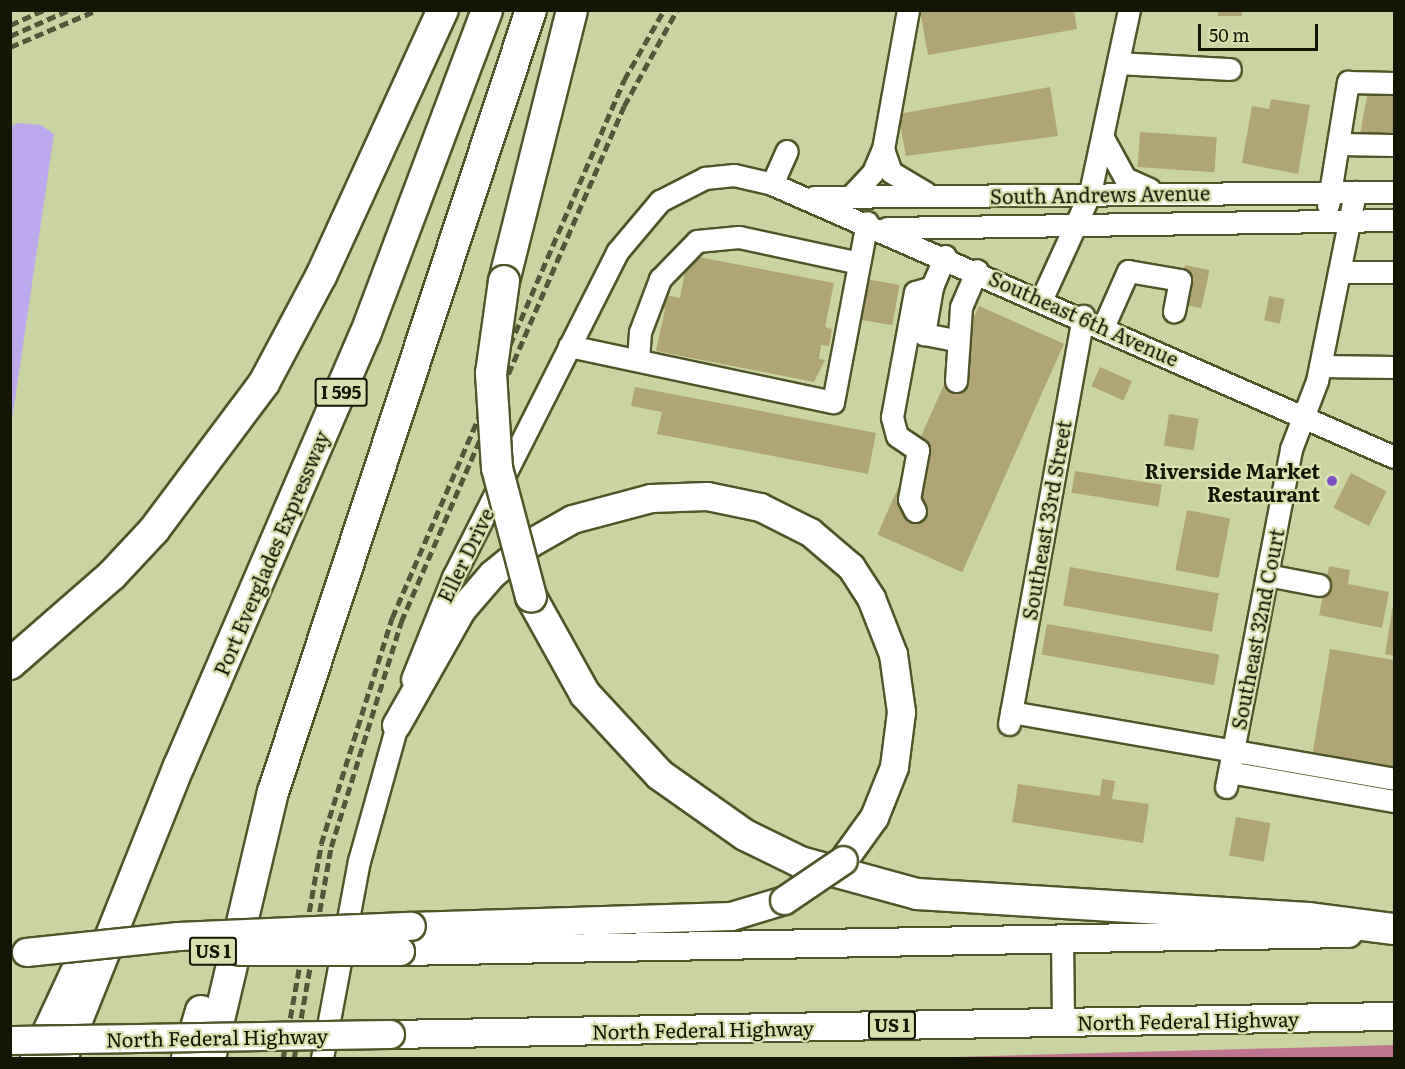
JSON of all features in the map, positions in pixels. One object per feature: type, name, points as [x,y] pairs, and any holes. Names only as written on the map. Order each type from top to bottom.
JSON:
[{"type":"highway","points":[[10,664],[112,575],[154,530],[264,383],[326,266],[443,10]]},
{"type":"highway","name":"Port Everglades Expressway","points":[[62,1059],[178,766],[365,335],[487,10]]},
{"type":"highway","name":"I 595","points":[[273,792],[531,10]]},
{"type":"highway","points":[[572,10],[504,281],[491,373],[497,468],[531,597],[585,694],[660,775],[745,835],[800,862],[916,894],[1308,918],[1395,930]]},
{"type":"highway","points":[[36,1059],[178,766]]},
{"type":"highway","points":[[187,1059],[273,792]]},
{"type":"highway","points":[[210,1059],[273,792]]},
{"type":"main road","points":[[18,952],[178,936],[731,916],[784,900],[843,860],[874,817],[894,767],[901,712],[893,654],[871,598],[851,567],[810,532],[759,507],[707,496],[651,498],[591,512],[540,537],[492,574],[460,610],[396,724]]},
{"type":"main road","name":"US 1","points":[[18,952],[400,951],[1395,930]]},
{"type":"main road","name":"North Federal Highway","points":[[10,1040],[1395,1016]]},
{"type":"street","points":[[849,197],[873,172],[883,149],[908,10]]},
{"type":"street","points":[[1042,298],[1078,224],[1090,193],[1129,10]]},
{"type":"street","points":[[1118,63],[1230,69]]},
{"type":"street","points":[[1325,220],[1348,82],[1395,82]]},
{"type":"street","points":[[1103,138],[1125,178],[1162,192]]},
{"type":"street","points":[[1338,144],[1395,145]]},
{"type":"street","points":[[883,149],[898,179],[935,197]]},
{"type":"street","points":[[772,184],[787,151]]},
{"type":"street","name":"Eller Drive","points":[[322,1059],[359,861],[396,724],[453,577],[569,346],[627,236],[660,201],[712,177],[734,175],[772,184]]},
{"type":"street","name":"Southeast 6th Avenue","points":[[772,184],[874,225],[1042,298],[1395,457]]},
{"type":"street","name":"South Andrews Avenue","points":[[805,197],[935,197],[1162,192],[1395,192]]},
{"type":"street","name":"Southeast 32nd Court","points":[[1355,192],[1320,366],[1305,418],[1291,449],[1227,780],[1395,801]]},
{"type":"street","name":"South Andrews Avenue","points":[[874,225],[1395,220]]},
{"type":"street","points":[[569,346],[833,402],[859,263],[874,225]]},
{"type":"street","points":[[638,360],[640,332],[660,279],[697,240],[739,237],[859,263]]},
{"type":"street","points":[[945,256],[932,286],[924,334],[956,340]]},
{"type":"street","points":[[956,381],[956,340],[961,307],[976,270]]},
{"type":"street","points":[[1104,326],[1128,271],[1180,280],[1174,311]]},
{"type":"street","points":[[1339,272],[1395,272]]},
{"type":"street","points":[[915,511],[909,499],[918,450],[897,436],[892,417],[915,292],[932,286]]},
{"type":"street","name":"Southeast 33rd Street","points":[[1083,316],[1010,718],[1233,750]]},
{"type":"street","points":[[1320,366],[1395,367]]},
{"type":"street","points":[[1267,575],[1318,585]]},
{"type":"street","points":[[1233,750],[1395,779]]},
{"type":"street","points":[[1062,938],[1063,1022]]},
{"type":"shaded area","points":[[19,123],[41,125],[54,134],[11,427],[10,126]]},
{"type":"shaded area","points":[[1394,1045],[1394,1058],[918,1058]]},
{"type":"building","points":[[920,10],[1074,10],[1077,29],[928,55]]},
{"type":"building","points":[[1218,10],[1242,10],[1242,16],[1218,16]]},
{"type":"building","points":[[1050,87],[1058,136],[906,156],[898,114]]},
{"type":"building","points":[[1367,96],[1394,96],[1394,134],[1360,134]]},
{"type":"building","points":[[1271,99],[1310,105],[1298,174],[1242,163],[1252,106],[1269,109]]},
{"type":"building","points":[[1140,132],[1217,137],[1214,172],[1138,167]]},
{"type":"building","points":[[688,255],[834,283],[825,327],[832,329],[829,346],[821,345],[819,359],[825,360],[814,382],[656,351],[665,309],[658,307],[661,294],[680,298]]},
{"type":"building","points":[[1185,265],[1209,270],[1201,308],[1177,303]]},
{"type":"building","points":[[866,279],[899,285],[892,325],[859,319]]},
{"type":"building","points":[[1269,296],[1285,299],[1280,324],[1264,321]]},
{"type":"building","points":[[979,306],[1064,344],[962,572],[877,534]]},
{"type":"building","points":[[1100,367],[1132,381],[1123,400],[1091,386]]},
{"type":"building","points":[[635,387],[876,433],[868,474],[657,434],[662,412],[631,406]]},
{"type":"building","points":[[1169,414],[1199,419],[1194,450],[1164,446]]},
{"type":"building","points":[[1075,471],[1162,485],[1158,506],[1072,493]]},
{"type":"building","points":[[1351,473],[1387,491],[1369,526],[1333,508]]},
{"type":"building","points":[[1187,510],[1230,518],[1219,578],[1175,570]]},
{"type":"building","points":[[1329,566],[1350,570],[1348,584],[1389,592],[1382,628],[1319,615]]},
{"type":"building","points":[[1070,567],[1219,593],[1212,632],[1063,605]]},
{"type":"building","points":[[1394,605],[1394,656],[1385,654]]},
{"type":"building","points":[[1047,624],[1219,654],[1214,685],[1042,655]]},
{"type":"building","points":[[1330,649],[1394,660],[1394,772],[1312,757]]},
{"type":"building","points":[[1102,779],[1115,781],[1112,799],[1149,804],[1143,843],[1012,822],[1018,784],[1100,796]]},
{"type":"building","points":[[1236,817],[1270,823],[1264,861],[1229,855]]},
{"type":"railway","points":[[10,25],[44,10]]},
{"type":"railway","points":[[10,36],[69,10]]},
{"type":"railway","points":[[10,47],[97,10]]},
{"type":"railway","points":[[283,1058],[321,844],[392,618],[624,80],[664,10]]},
{"type":"railway","points":[[294,1058],[331,847],[401,622],[624,106],[677,10]]},
{"type":"place","name":"Riverside Market Restaurant","points":[[1332,481]]}]
